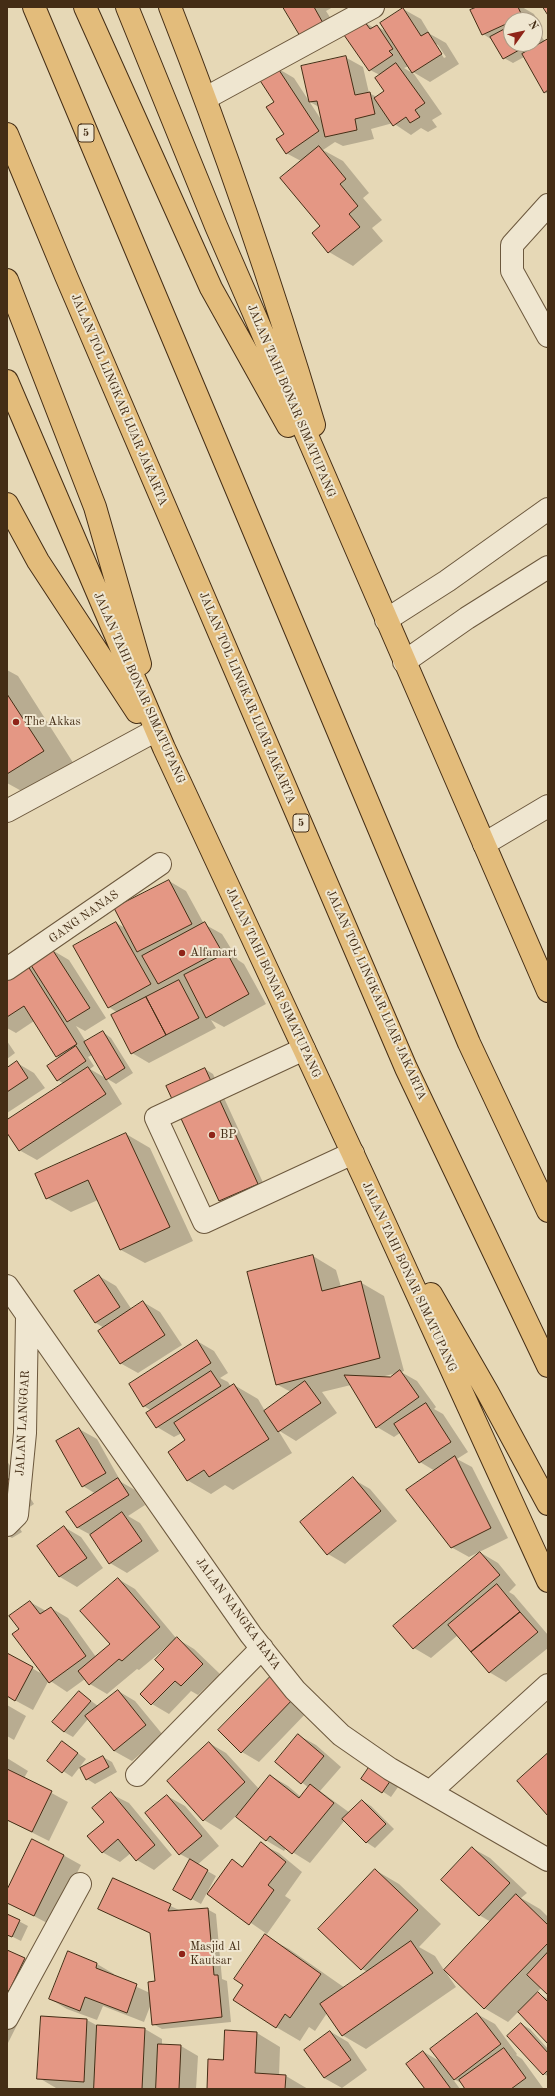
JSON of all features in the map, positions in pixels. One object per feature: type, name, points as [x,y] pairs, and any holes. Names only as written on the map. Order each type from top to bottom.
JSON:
[{"type":"highway","name":"5","points":[[34,7],[469,1043],[548,1211]]},
{"type":"highway","points":[[85,7],[211,288],[343,522]]},
{"type":"highway","name":"JALAN TAHI BONAR SIMATUPANG","points":[[127,7],[216,226],[343,522],[548,991]]},
{"type":"highway","points":[[170,7],[206,98],[286,332],[343,522]]},
{"type":"highway","name":"JALAN TOL LINGKAR LUAR JAKARTA","points":[[7,134],[66,276],[406,1068],[548,1366]]},
{"type":"highway","points":[[7,280],[95,507],[157,741]]},
{"type":"highway","name":"JALAN TAHI BONAR SIMATUPANG","points":[[7,381],[157,741],[353,1153],[548,1581]]},
{"type":"highway","points":[[7,504],[38,561],[157,741]]},
{"type":"highway","points":[[365,1180],[488,1393],[548,1504]]},
{"type":"street","points":[[206,98],[373,7]]},
{"type":"street","points":[[548,205],[512,245],[512,271],[548,336]]},
{"type":"street","points":[[386,620],[447,581],[548,510]]},
{"type":"street","points":[[404,662],[467,618],[548,567]]},
{"type":"street","points":[[7,811],[157,741]]},
{"type":"street","points":[[484,844],[548,806]]},
{"type":"street","name":"GANG NANAS","points":[[7,969],[160,864]]},
{"type":"street","points":[[304,1049],[156,1118],[204,1222],[353,1153]]},
{"type":"street","name":"JALAN NANGKA RAYA","points":[[7,1286],[27,1317],[262,1648],[295,1690],[341,1735],[390,1769],[548,1860]]},
{"type":"street","name":"JALAN LANGGAR","points":[[7,1525],[16,1515],[16,1435],[27,1317]]},
{"type":"street","points":[[137,1775],[262,1648]]},
{"type":"street","points":[[430,1792],[548,1685]]},
{"type":"street","points":[[7,2018],[80,1884]]},
{"type":"building","points":[[283,7],[314,7],[323,23],[301,37]]},
{"type":"building","points":[[477,7],[518,7],[520,12],[503,12],[503,25],[482,35],[470,10]]},
{"type":"building","points":[[543,7],[548,7],[548,15]]},
{"type":"building","points":[[403,8],[421,36],[428,32],[442,54],[412,73],[380,23]]},
{"type":"building","points":[[364,21],[370,29],[377,25],[393,49],[389,51],[393,55],[369,71],[344,35]]},
{"type":"building","points":[[503,30],[503,52],[516,52],[503,59],[490,37]]},
{"type":"building","points":[[548,39],[548,90],[544,93],[522,54],[525,52],[543,52],[543,42]]},
{"type":"building","points":[[346,56],[355,95],[370,92],[375,114],[355,119],[357,130],[325,137],[317,101],[309,102],[301,66]]},
{"type":"building","points":[[396,63],[425,103],[415,110],[420,117],[410,123],[406,117],[393,126],[374,98],[384,91],[375,78]]},
{"type":"building","points":[[277,67],[319,131],[286,154],[276,139],[284,134],[266,107],[274,102],[259,79]]},
{"type":"building","points":[[319,146],[346,179],[340,184],[358,206],[349,214],[360,227],[328,253],[312,233],[320,226],[280,178]]},
{"type":"building","name":"The Akkas","points":[[7,694],[44,751],[7,774]]},
{"type":"building","points":[[169,880],[192,924],[137,952],[114,908]]},
{"type":"building","points":[[116,922],[151,984],[108,1008],[73,946]]},
{"type":"building","name":"Alfamart","points":[[205,922],[221,950],[158,984],[142,956]]},
{"type":"building","points":[[52,949],[90,1008],[67,1022],[29,962]]},
{"type":"building","points":[[227,953],[249,994],[206,1018],[184,975]]},
{"type":"building","points":[[26,963],[77,1044],[56,1057],[24,1006],[7,1017],[7,975]]},
{"type":"building","points":[[179,980],[199,1018],[166,1035],[146,997]]},
{"type":"building","points":[[146,997],[166,1035],[131,1054],[111,1015]]},
{"type":"building","points":[[103,1031],[125,1068],[106,1080],[84,1042]]},
{"type":"building","points":[[76,1046],[86,1061],[57,1081],[47,1066]]},
{"type":"building","points":[[17,1061],[28,1078],[7,1092],[7,1068]]},
{"type":"building","points":[[88,1067],[106,1094],[19,1151],[7,1133],[7,1120]]},
{"type":"building","name":"BP","points":[[205,1068],[258,1184],[219,1201],[166,1086]]},
{"type":"building","points":[[126,1133],[170,1227],[120,1250],[88,1180],[46,1199],[35,1174]]},
{"type":"building","points":[[313,1255],[322,1291],[361,1281],[380,1358],[276,1385],[247,1272]]},
{"type":"building","points":[[99,1275],[120,1307],[95,1323],[74,1291]]},
{"type":"building","points":[[143,1301],[165,1335],[120,1364],[98,1331]]},
{"type":"building","points":[[197,1340],[211,1363],[143,1407],[129,1384]]},
{"type":"building","points":[[400,1370],[419,1397],[376,1428],[344,1375],[390,1377]]},
{"type":"building","points":[[211,1371],[221,1386],[156,1428],[146,1413]]},
{"type":"building","points":[[305,1381],[321,1403],[278,1432],[264,1411]]},
{"type":"building","points":[[234,1384],[269,1439],[209,1477],[204,1470],[187,1481],[168,1452],[185,1440],[174,1423]]},
{"type":"building","points":[[426,1403],[451,1442],[419,1463],[394,1424]]},
{"type":"building","points":[[79,1428],[106,1473],[82,1487],[56,1441]]},
{"type":"building","points":[[455,1456],[491,1528],[451,1548],[406,1490]]},
{"type":"building","points":[[7,1477],[18,1494],[7,1501]]},
{"type":"building","points":[[353,1477],[381,1511],[327,1555],[300,1522]]},
{"type":"building","points":[[118,1478],[129,1495],[77,1528],[66,1512]]},
{"type":"building","points":[[122,1512],[142,1541],[109,1564],[90,1535]]},
{"type":"building","points":[[64,1526],[87,1558],[59,1577],[37,1546]]},
{"type":"building","points":[[480,1552],[500,1575],[413,1649],[393,1626]]},
{"type":"building","points":[[118,1578],[160,1627],[122,1661],[119,1659],[89,1685],[78,1671],[110,1644],[80,1611]]},
{"type":"building","points":[[497,1584],[520,1612],[471,1652],[448,1625]]},
{"type":"building","points":[[30,1601],[40,1614],[51,1607],[86,1656],[49,1683],[12,1634],[19,1629],[9,1616]]},
{"type":"building","points":[[520,1612],[538,1632],[489,1673],[471,1652]]},
{"type":"building","points":[[177,1637],[203,1664],[181,1686],[175,1681],[151,1705],[140,1694],[164,1669],[155,1660]]},
{"type":"building","points":[[7,1653],[33,1667],[15,1701],[7,1696]]},
{"type":"building","points":[[272,1675],[295,1697],[241,1753],[218,1730]]},
{"type":"building","points":[[118,1690],[146,1725],[114,1751],[85,1716]]},
{"type":"building","points":[[79,1691],[91,1701],[64,1732],[52,1722]]},
{"type":"building","points":[[298,1734],[324,1756],[301,1784],[275,1762]]},
{"type":"building","points":[[62,1741],[78,1753],[62,1773],[47,1761]]},
{"type":"building","points":[[209,1742],[245,1782],[203,1821],[167,1781]]},
{"type":"building","points":[[548,1753],[548,1816],[517,1781]]},
{"type":"building","points":[[103,1756],[109,1767],[86,1780],[80,1768]]},
{"type":"building","points":[[374,1760],[395,1774],[382,1793],[361,1779]]},
{"type":"building","points":[[7,1769],[52,1791],[32,1832],[7,1820]]},
{"type":"building","points":[[270,1775],[299,1798],[310,1784],[334,1803],[292,1854],[270,1836],[266,1841],[236,1817]]},
{"type":"building","points":[[111,1792],[155,1845],[136,1861],[118,1839],[102,1853],[87,1836],[104,1822],[92,1808]]},
{"type":"building","points":[[167,1795],[202,1836],[179,1855],[145,1813]]},
{"type":"building","points":[[362,1800],[386,1824],[366,1843],[342,1819]]},
{"type":"building","points":[[32,1839],[64,1855],[34,1916],[7,1903],[7,1890]]},
{"type":"building","points":[[261,1842],[286,1862],[268,1885],[274,1890],[249,1925],[207,1894],[232,1859],[242,1867]]},
{"type":"building","points":[[472,1847],[510,1883],[479,1916],[441,1880]]},
{"type":"building","points":[[190,1859],[208,1870],[191,1900],[173,1890]]},
{"type":"building","points":[[375,1869],[418,1910],[361,1970],[318,1929]]},
{"type":"building","name":"Masjid Al Kautsar","points":[[113,1878],[171,1904],[168,1911],[208,1908],[214,1975],[218,1975],[222,2017],[152,2025],[148,1982],[155,1981],[150,1933],[98,1909]]},
{"type":"building","points":[[516,1894],[548,1925],[548,1943],[484,2009],[444,1970]]},
{"type":"building","points":[[7,1914],[20,1920],[12,1937],[7,1935]]},
{"type":"building","points":[[265,1934],[321,1974],[290,2018],[285,2014],[276,2028],[233,2000],[243,1985],[234,1979]]},
{"type":"building","points":[[411,1941],[433,1973],[342,2036],[320,2004]]},
{"type":"building","points":[[7,1950],[25,1958],[9,1991],[7,1990]]},
{"type":"building","points":[[68,1951],[97,1963],[96,1968],[137,1984],[127,2013],[85,1997],[80,2011],[49,1999]]},
{"type":"building","points":[[548,1952],[548,1995],[527,1975]]},
{"type":"building","points":[[538,1992],[548,2002],[548,2044],[518,2012]]},
{"type":"building","points":[[477,2013],[501,2044],[454,2080],[430,2049]]},
{"type":"building","points":[[41,2016],[87,2019],[84,2082],[37,2079]]},
{"type":"building","points":[[521,2023],[548,2053],[548,2070],[543,2075],[507,2036]]},
{"type":"building","points":[[97,2025],[145,2028],[142,2089],[94,2089]]},
{"type":"building","points":[[225,2030],[257,2032],[255,2073],[286,2075],[285,2089],[207,2089],[208,2059],[223,2060]]},
{"type":"building","points":[[330,2031],[351,2060],[324,2078],[304,2050]]},
{"type":"building","points":[[158,2044],[181,2045],[179,2089],[156,2089]]},
{"type":"building","points":[[504,2048],[526,2078],[511,2089],[465,2089],[459,2080]]},
{"type":"building","points":[[423,2051],[451,2089],[425,2089],[406,2064]]},
{"type":"place","name":"The Akkas","points":[[16,722]]},
{"type":"place","name":"Alfamart","points":[[182,953]]},
{"type":"place","name":"BP","points":[[212,1135]]},
{"type":"place","name":"Masjid Al Kautsar","points":[[182,1954]]}]
